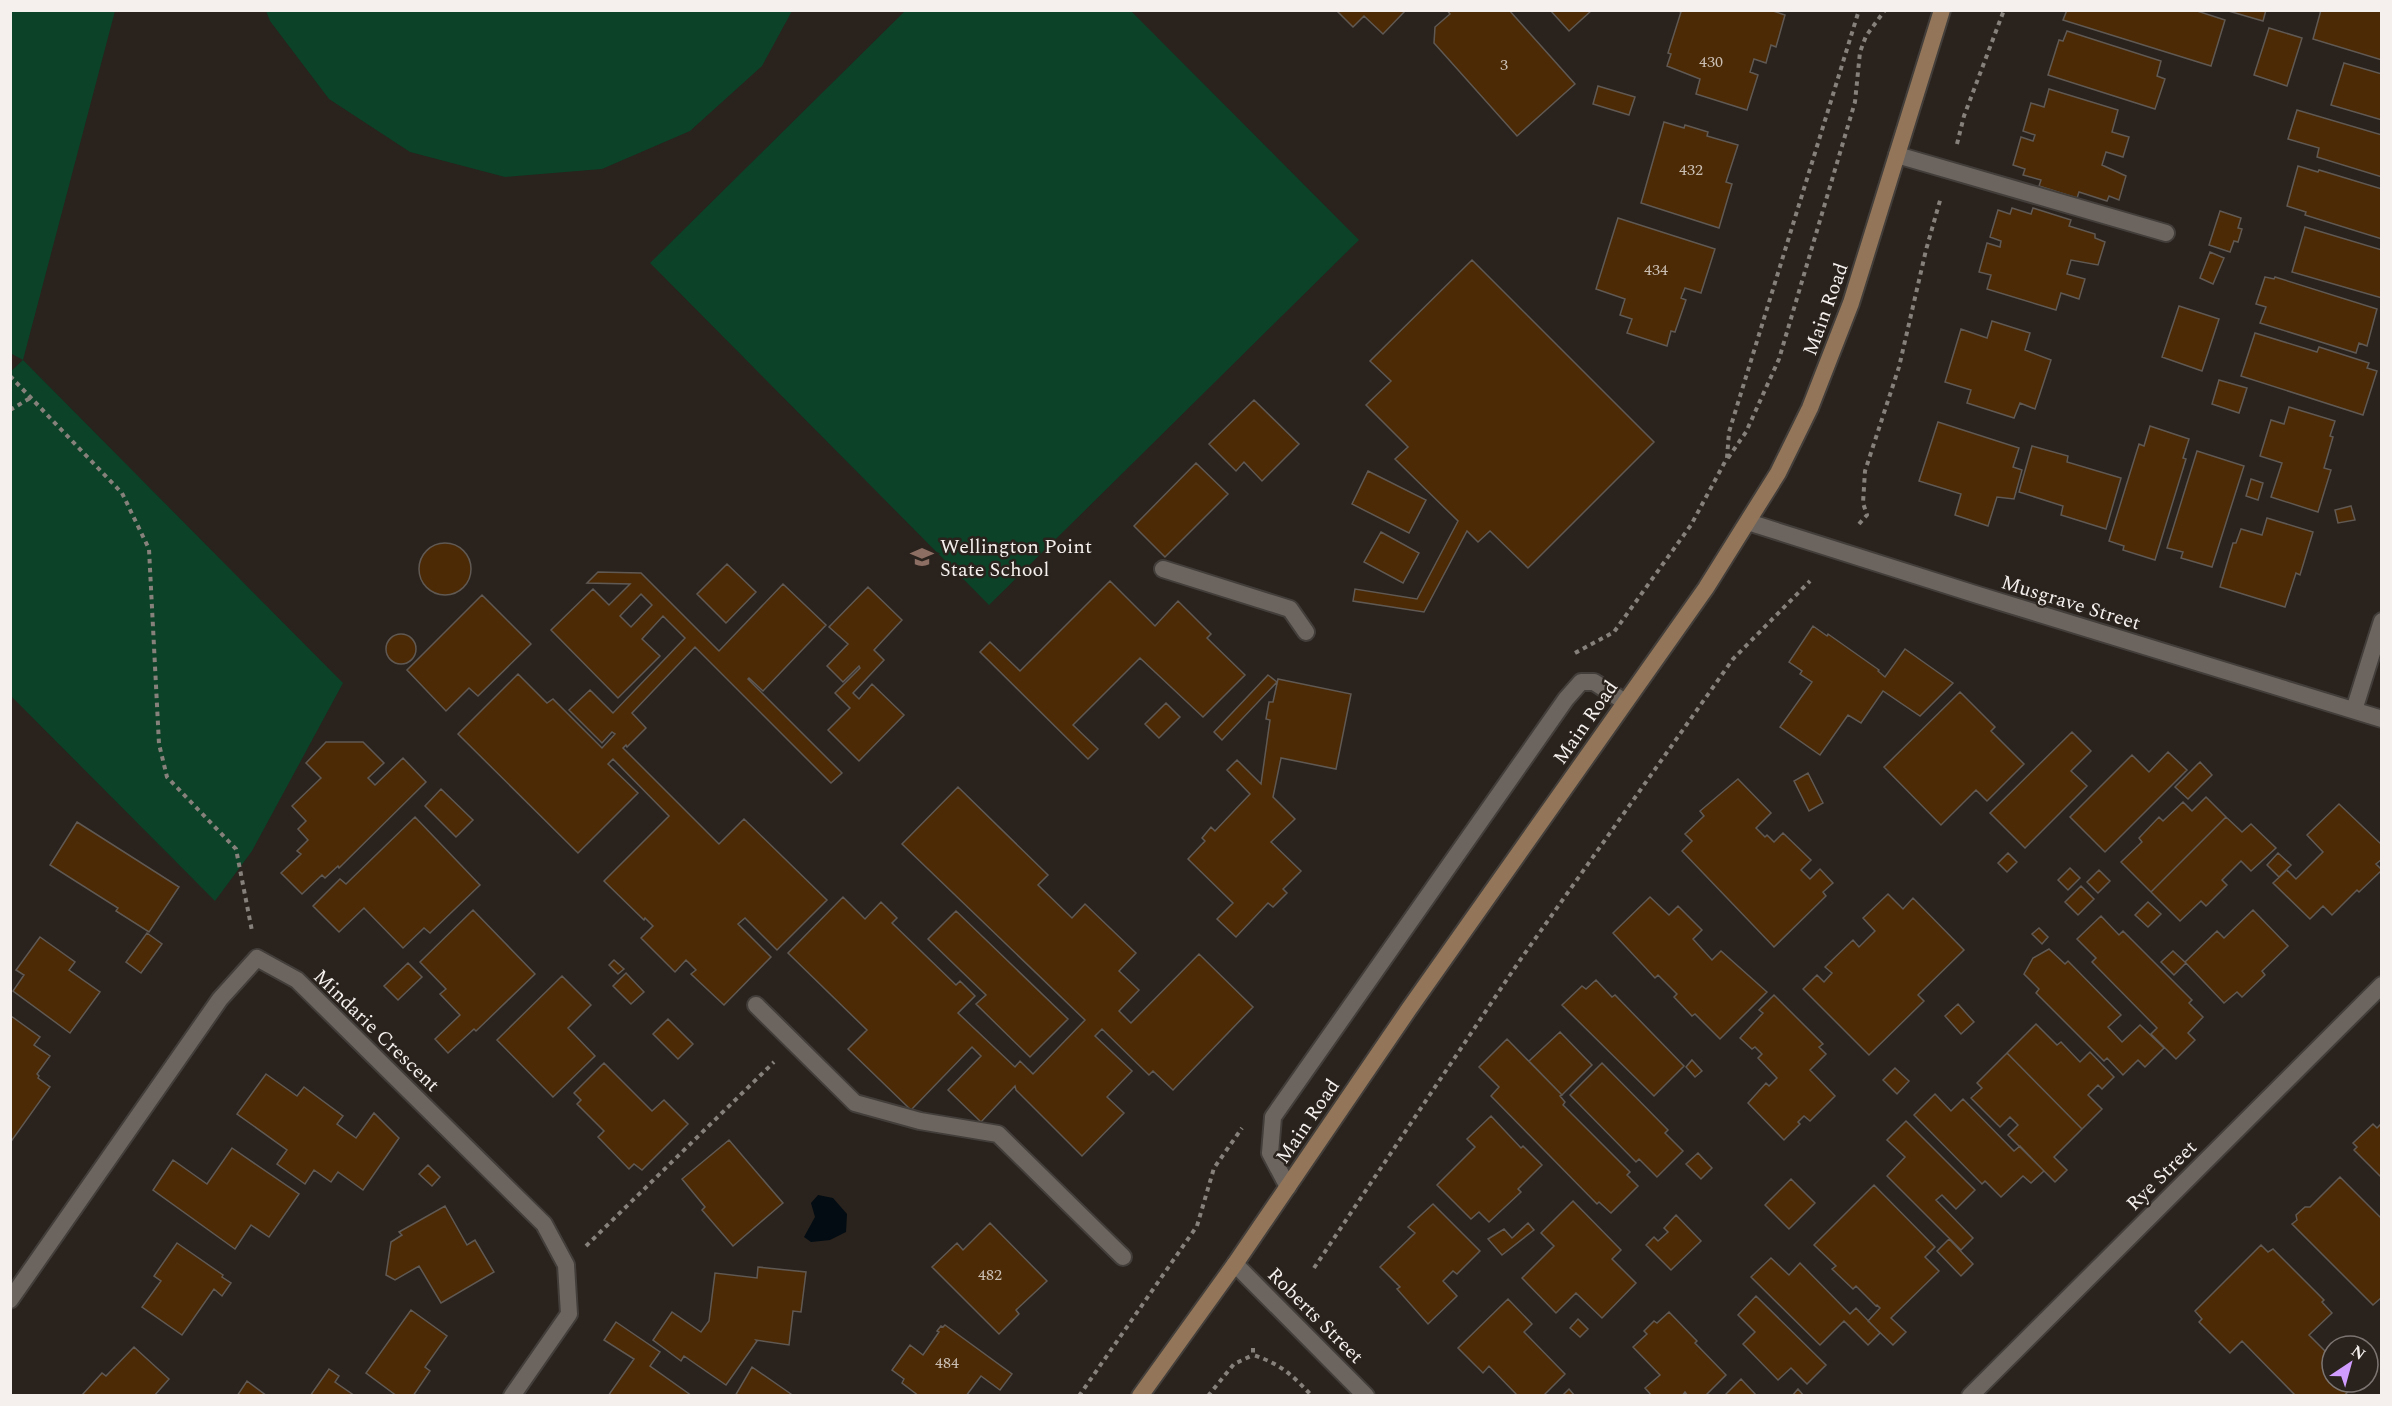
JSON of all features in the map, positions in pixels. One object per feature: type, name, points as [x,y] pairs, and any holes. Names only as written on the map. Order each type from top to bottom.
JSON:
[{"type":"main road","name":"Main Road","points":[[1140,1395],[1235,1264],[1409,1009],[1706,588],[1778,473],[1810,408],[1851,303],[1942,10]]},
{"type":"street","points":[[1897,155],[2166,233]]},
{"type":"street","name":"Musgrave Street","points":[[1748,522],[2382,719]]},
{"type":"street","points":[[1163,568],[1290,609],[1306,632]]},
{"type":"street","points":[[2354,710],[2382,621]]},
{"type":"street","points":[[1288,1187],[1270,1153],[1273,1117],[1566,699],[1581,682],[1594,682],[1625,702]]},
{"type":"street","points":[[10,1300],[220,999],[257,958]]},
{"type":"street","name":"Mindarie Crescent","points":[[257,958],[297,980],[544,1224],[566,1265],[569,1314],[512,1395]]},
{"type":"street","name":"Rye Street","points":[[1970,1395],[2382,985]]},
{"type":"street","points":[[756,1005],[855,1103],[920,1121],[998,1134],[1123,1257]]},
{"type":"street","name":"Roberts Street","points":[[1235,1264],[1366,1395]]},
{"type":"path","points":[[1727,458],[1730,432],[1859,10]]},
{"type":"path","points":[[1574,655],[1580,649],[1614,632],[1691,525],[1727,458],[1746,432],[1779,359],[1855,102],[1860,52],[1866,36],[1886,10]]},
{"type":"path","points":[[1859,524],[1867,515],[1863,503],[1865,471],[1899,367],[1926,250],[1964,116],[2004,10]]},
{"type":"path","points":[[10,376],[122,493],[149,549],[159,744],[167,777],[237,849],[257,958]]},
{"type":"path","points":[[10,410],[32,397]]},
{"type":"path","points":[[1314,1268],[1518,963],[1733,658],[1810,581]]},
{"type":"path","points":[[566,1265],[794,1043]]},
{"type":"path","points":[[1079,1395],[1197,1226],[1214,1168],[1248,1120]]},
{"type":"path","points":[[1253,1348],[1253,1355]]},
{"type":"path","points":[[1208,1395],[1234,1364],[1253,1355],[1272,1361],[1288,1371],[1312,1395]]},
{"type":"green space","points":[[11,10],[115,11],[23,360],[10,353]]},
{"type":"green space","points":[[266,10],[792,11],[762,66],[690,131],[602,169],[505,177],[410,152],[329,99],[270,21]]},
{"type":"green space","points":[[905,11],[1131,11],[1359,240],[989,605],[650,263]]},
{"type":"green space","points":[[23,360],[343,683],[252,851],[215,901],[11,696],[10,372]]},
{"type":"shaded area","points":[[818,1195],[833,1198],[847,1214],[846,1232],[830,1240],[811,1242],[804,1237],[815,1217],[811,1203]]},
{"type":"building","points":[[1336,10],[1406,10],[1383,34],[1364,16],[1353,27]]},
{"type":"building","points":[[1447,10],[1509,10],[1575,84],[1517,136],[1434,43],[1435,27],[1450,14]]},
{"type":"building","points":[[1550,10],[1592,10],[1569,31]]},
{"type":"building","points":[[1676,10],[1770,10],[1785,15],[1776,47],[1771,45],[1766,63],[1754,59],[1750,72],[1758,75],[1747,110],[1696,94],[1700,79],[1667,66],[1671,54],[1668,53],[1681,12]]},
{"type":"building","points":[[2067,10],[2194,10],[2225,20],[2211,66],[2063,20]]},
{"type":"building","points":[[2225,10],[2266,10],[2263,21]]},
{"type":"building","points":[[2321,10],[2382,10],[2382,60],[2313,39]]},
{"type":"building","points":[[2269,28],[2302,38],[2287,86],[2254,75]]},
{"type":"building","points":[[2067,31],[2161,61],[2157,76],[2165,79],[2155,109],[2048,75],[2059,40],[2063,41]]},
{"type":"building","points":[[2344,63],[2382,74],[2382,120],[2331,105]]},
{"type":"building","points":[[1598,86],[1635,97],[1629,115],[1593,104]]},
{"type":"building","points":[[2049,89],[2118,110],[2112,132],[2129,137],[2123,157],[2106,152],[2102,165],[2126,176],[2119,200],[2109,196],[2107,201],[2079,192],[2077,198],[2039,186],[2041,180],[2023,175],[2025,169],[2013,165],[2021,137],[2033,141],[2035,135],[2023,131],[2031,103],[2044,107]]},
{"type":"building","points":[[2297,110],[2382,135],[2382,177],[2317,157],[2319,148],[2288,139]]},
{"type":"building","points":[[1664,122],[1708,132],[1707,136],[1738,145],[1726,182],[1732,184],[1719,228],[1641,203]]},
{"type":"building","points":[[2298,166],[2382,189],[2382,239],[2305,215],[2306,212],[2287,206]]},
{"type":"building","points":[[2012,208],[2031,214],[2033,208],[2071,220],[2069,226],[2095,234],[2095,238],[2105,242],[2098,265],[2071,260],[2067,274],[2085,279],[2079,299],[2061,293],[2056,310],[1987,289],[1991,275],[1979,272],[1987,243],[2000,247],[2001,241],[1990,237],[1998,210],[2010,214]]},
{"type":"building","points":[[2220,211],[2241,218],[2238,228],[2242,229],[2238,242],[2234,241],[2230,252],[2209,245]]},
{"type":"building","points":[[1618,218],[1715,249],[1701,293],[1685,288],[1681,298],[1686,300],[1675,332],[1671,331],[1667,346],[1627,333],[1632,319],[1620,315],[1625,299],[1596,289]]},
{"type":"building","points":[[2305,227],[2382,250],[2382,298],[2292,272]]},
{"type":"building","points":[[2210,252],[2224,258],[2213,284],[2200,278]]},
{"type":"building","points":[[1472,260],[1654,442],[1528,568],[1490,531],[1478,542],[1467,531],[1424,612],[1353,601],[1355,589],[1417,599],[1458,521],[1395,459],[1408,447],[1366,405],[1391,381],[1370,361]]},
{"type":"building","points":[[2265,277],[2274,279],[2275,277],[2377,309],[2367,346],[2359,343],[2356,353],[2260,323],[2266,307],[2256,304]]},
{"type":"building","points":[[2179,306],[2219,319],[2202,371],[2162,357]]},
{"type":"building","points":[[1992,321],[2030,333],[2025,350],[2051,360],[2035,409],[2020,403],[2014,418],[1967,403],[1971,390],[1945,382],[1961,329],[1987,338]]},
{"type":"building","points":[[2255,333],[2317,352],[2319,347],[2369,363],[2367,368],[2377,371],[2363,415],[2241,376]]},
{"type":"building","points":[[2219,380],[2247,388],[2239,413],[2212,404]]},
{"type":"building","points":[[1254,400],[1299,444],[1262,481],[1244,462],[1236,471],[1209,444]]},
{"type":"building","points":[[2289,407],[2335,421],[2324,468],[2331,470],[2318,512],[2271,497],[2282,463],[2260,456],[2271,420],[2284,424]]},
{"type":"building","points":[[1938,422],[2019,448],[2013,467],[2022,470],[2014,499],[1997,497],[1988,526],[1955,515],[1961,494],[1919,481]]},
{"type":"building","points":[[2150,426],[2189,439],[2183,458],[2186,459],[2155,560],[2123,550],[2124,546],[2109,541],[2139,444],[2144,446]]},
{"type":"building","points":[[2032,446],[2068,456],[2067,462],[2121,478],[2106,529],[2061,515],[2063,506],[2019,492]]},
{"type":"building","points":[[2197,451],[2244,466],[2212,567],[2181,558],[2183,552],[2167,548]]},
{"type":"building","points":[[1196,463],[1228,494],[1165,557],[1134,526]]},
{"type":"building","points":[[1368,471],[1426,500],[1409,533],[1352,504]]},
{"type":"building","points":[[2251,479],[2263,483],[2258,500],[2246,496]]},
{"type":"building","points":[[2351,506],[2355,520],[2338,523],[2335,510]]},
{"type":"building","points":[[2267,518],[2313,532],[2300,575],[2296,573],[2285,607],[2220,587],[2233,543],[2236,543],[2241,529],[2262,535]]},
{"type":"building","points":[[1381,532],[1419,553],[1403,583],[1364,562]]},
{"type":"building","points":[[440,543],[450,543],[464,550],[471,569],[464,588],[450,595],[440,595],[430,591],[423,584],[419,574],[419,564],[423,554],[430,547]]},
{"type":"building","points":[[727,564],[756,592],[726,623],[697,594]]},
{"type":"building","points":[[598,572],[641,573],[719,651],[783,584],[826,625],[763,691],[748,679],[842,773],[831,783],[695,647],[632,713],[646,728],[627,747],[626,745],[623,748],[719,844],[744,819],[827,900],[777,950],[745,918],[738,924],[771,957],[724,1005],[691,974],[696,970],[686,960],[675,972],[641,938],[653,926],[604,881],[669,816],[613,759],[608,764],[638,793],[578,853],[458,734],[518,674],[547,703],[553,699],[602,748],[615,734],[612,732],[602,743],[569,710],[590,690],[613,713],[685,638],[663,616],[642,639],[660,656],[618,698],[551,630],[593,589],[609,605],[630,584],[587,583]],"holes":[[[641,594],[652,605],[631,627],[620,616]]]},
{"type":"building","points":[[1110,581],[1155,626],[1178,601],[1211,634],[1207,638],[1245,675],[1203,717],[1140,658],[1073,725],[1098,749],[1088,759],[980,652],[990,642],[1020,671]]},
{"type":"building","points":[[868,587],[902,620],[874,650],[884,660],[853,693],[859,699],[872,684],[904,715],[859,761],[828,730],[850,708],[835,693],[860,668],[859,666],[843,682],[827,666],[848,644],[829,627]]},
{"type":"building","points":[[482,595],[531,644],[478,696],[469,688],[446,711],[407,670]]},
{"type":"building","points":[[1813,626],[1879,670],[1885,677],[1905,649],[1953,683],[1920,716],[1883,691],[1861,723],[1848,715],[1820,755],[1780,727],[1812,682],[1800,674],[1802,671],[1789,662]]},
{"type":"building","points":[[401,634],[412,638],[416,649],[412,660],[401,664],[390,660],[386,649],[390,638]]},
{"type":"building","points":[[1268,675],[1277,682],[1222,740],[1214,732]]},
{"type":"building","points":[[1278,679],[1351,694],[1336,769],[1281,758],[1273,797],[1295,819],[1271,842],[1301,871],[1283,889],[1287,893],[1273,907],[1268,903],[1236,937],[1217,919],[1233,903],[1188,859],[1205,841],[1202,838],[1211,827],[1215,831],[1250,794],[1227,770],[1237,760],[1261,784],[1270,720],[1266,719],[1269,702],[1273,702]]},
{"type":"building","points":[[1960,692],[1995,727],[1991,731],[2024,764],[1987,801],[1976,790],[1941,825],[1884,767]]},
{"type":"building","points":[[1166,703],[1180,717],[1159,738],[1145,724]]},
{"type":"building","points":[[2072,732],[2091,751],[2071,771],[2087,786],[2025,848],[1990,813]]},
{"type":"building","points":[[326,742],[363,742],[384,763],[368,778],[375,785],[403,758],[426,782],[339,868],[338,866],[325,878],[322,875],[302,894],[281,873],[301,854],[297,851],[308,840],[298,829],[306,821],[292,806],[321,778],[306,763]]},
{"type":"building","points":[[2168,752],[2187,770],[2105,852],[2070,817],[2132,755],[2149,772]]},
{"type":"building","points":[[2200,762],[2212,775],[2188,799],[2175,787]]},
{"type":"building","points":[[1808,773],[1823,803],[1809,811],[1794,781]]},
{"type":"building","points":[[1738,779],[1771,813],[1756,828],[1774,842],[1783,833],[1811,860],[1801,870],[1810,879],[1820,869],[1833,883],[1823,892],[1826,896],[1774,947],[1682,851],[1692,841],[1685,834],[1704,816],[1700,811]]},
{"type":"building","points":[[958,787],[1048,875],[1038,885],[1072,918],[1085,904],[1136,953],[1119,971],[1139,990],[1119,1011],[1131,1023],[1199,954],[1253,1007],[1173,1090],[1153,1071],[1149,1075],[1102,1029],[1095,1036],[1132,1071],[1107,1097],[1124,1113],[1082,1156],[1016,1090],[1015,1086],[981,1122],[948,1090],[981,1056],[972,1047],[911,1110],[848,1049],[867,1030],[788,953],[843,897],[865,919],[881,902],[897,918],[892,923],[956,985],[960,981],[975,996],[958,1013],[1015,1067],[1020,1061],[1033,1074],[1085,1020],[902,844]]},
{"type":"building","points":[[441,789],[473,820],[456,837],[425,806]]},
{"type":"building","points":[[2206,797],[2226,817],[2151,892],[2121,862],[2142,842],[2139,838],[2159,817],[2163,821],[2183,802],[2192,811]]},
{"type":"building","points":[[2339,804],[2382,845],[2382,859],[2376,864],[2382,870],[2359,892],[2357,890],[2332,915],[2323,906],[2310,919],[2273,883],[2287,870],[2296,879],[2323,852],[2307,835]]},
{"type":"building","points":[[415,817],[480,885],[430,933],[424,928],[403,948],[364,908],[339,932],[313,906],[340,879],[346,884]]},
{"type":"building","points":[[2226,817],[2242,832],[2251,824],[2276,848],[2251,871],[2241,861],[2222,880],[2227,885],[2206,906],[2201,901],[2180,921],[2151,892]]},
{"type":"building","points":[[77,822],[179,887],[149,932],[116,911],[118,908],[50,865]]},
{"type":"building","points":[[2008,853],[2017,862],[2007,872],[1998,863]]},
{"type":"building","points":[[2278,853],[2291,865],[2279,877],[2267,865]]},
{"type":"building","points":[[2070,868],[2080,878],[2068,890],[2058,880]]},
{"type":"building","points":[[2099,870],[2110,881],[2098,893],[2087,882]]},
{"type":"building","points":[[2081,886],[2094,899],[2078,915],[2065,902]]},
{"type":"building","points":[[1888,894],[1903,909],[1913,898],[1964,950],[1918,995],[1924,1001],[1869,1055],[1803,989],[1817,975],[1824,982],[1832,973],[1825,967],[1853,940],[1859,947],[1875,931],[1863,918]]},
{"type":"building","points":[[1650,897],[1669,915],[1678,906],[1702,930],[1693,939],[1712,960],[1721,951],[1767,992],[1720,1039],[1695,1014],[1692,1016],[1674,997],[1677,994],[1658,975],[1655,978],[1613,933]]},
{"type":"building","points":[[2148,902],[2161,914],[2148,927],[2135,915]]},
{"type":"building","points":[[473,910],[535,974],[476,1031],[474,1029],[448,1053],[435,1039],[460,1015],[440,994],[446,989],[420,962]]},
{"type":"building","points":[[2253,910],[2288,946],[2262,971],[2265,975],[2242,997],[2237,992],[2224,1003],[2185,962],[2217,931],[2224,938]]},
{"type":"building","points":[[956,911],[1068,1019],[1030,1057],[976,1004],[986,995],[928,939]]},
{"type":"building","points":[[2101,916],[2119,935],[2123,931],[2192,1000],[2189,1003],[2203,1017],[2188,1033],[2195,1040],[2176,1059],[2151,1034],[2157,1028],[2092,962],[2096,958],[2077,939]]},
{"type":"building","points":[[2039,928],[2048,937],[2042,944],[2032,934]]},
{"type":"building","points":[[147,933],[162,944],[141,973],[126,962]]},
{"type":"building","points":[[40,937],[75,962],[69,970],[100,992],[70,1033],[13,991],[24,975],[16,970]]},
{"type":"building","points":[[2049,949],[2065,964],[2068,961],[2121,1015],[2108,1027],[2122,1042],[2140,1025],[2164,1048],[2145,1067],[2138,1060],[2123,1075],[2107,1058],[2104,1061],[2036,993],[2039,989],[2024,974],[2033,958]]},
{"type":"building","points":[[2173,951],[2186,963],[2174,975],[2161,962]]},
{"type":"building","points":[[614,960],[624,969],[618,974],[609,965]]},
{"type":"building","points":[[408,963],[422,977],[398,1000],[384,986]]},
{"type":"building","points":[[626,973],[644,992],[631,1004],[613,986]]},
{"type":"building","points":[[562,976],[591,1005],[568,1028],[595,1056],[553,1097],[497,1040]]},
{"type":"building","points":[[1596,980],[1612,997],[1615,995],[1684,1066],[1654,1096],[1562,1005],[1582,986],[1586,989]]},
{"type":"building","points":[[1774,995],[1823,1044],[1819,1047],[1826,1054],[1810,1070],[1835,1096],[1810,1121],[1804,1116],[1798,1122],[1800,1124],[1784,1140],[1748,1103],[1766,1083],[1769,1086],[1777,1078],[1758,1058],[1762,1054],[1755,1047],[1752,1049],[1740,1038],[1763,1013],[1759,1010]]},
{"type":"building","points":[[1958,1004],[1974,1022],[1961,1034],[1945,1016]]},
{"type":"building","points":[[11,1016],[40,1037],[34,1045],[50,1056],[37,1074],[38,1078],[50,1087],[10,1143]]},
{"type":"building","points":[[668,1019],[693,1044],[678,1059],[653,1034]]},
{"type":"building","points":[[2036,1024],[2057,1045],[2061,1042],[2080,1062],[2090,1052],[2114,1077],[2102,1089],[2098,1085],[2088,1095],[2102,1109],[2082,1129],[2007,1053]]},
{"type":"building","points":[[1560,1032],[1592,1065],[1562,1095],[1529,1061]]},
{"type":"building","points":[[1507,1039],[1562,1095],[1560,1096],[1565,1102],[1563,1105],[1630,1172],[1627,1175],[1638,1186],[1611,1213],[1599,1202],[1597,1204],[1491,1096],[1499,1087],[1479,1067]]},
{"type":"building","points":[[2007,1053],[2082,1129],[2054,1157],[2067,1170],[2055,1182],[2008,1135],[2018,1125],[2010,1117],[2000,1127],[1971,1098],[1982,1088],[1977,1083]]},
{"type":"building","points":[[1692,1060],[1702,1071],[1695,1077],[1686,1067]]},
{"type":"building","points":[[604,1063],[652,1111],[664,1100],[688,1124],[642,1170],[634,1164],[629,1169],[598,1137],[604,1131],[577,1104],[581,1100],[574,1093]]},
{"type":"building","points":[[1602,1063],[1668,1130],[1665,1133],[1683,1151],[1657,1177],[1639,1159],[1636,1162],[1570,1095]]},
{"type":"building","points":[[1895,1068],[1909,1081],[1897,1094],[1883,1080]]},
{"type":"building","points":[[266,1074],[297,1096],[304,1087],[343,1116],[337,1124],[356,1138],[374,1113],[399,1138],[363,1190],[338,1172],[331,1182],[314,1170],[305,1184],[277,1164],[287,1150],[237,1114]]},
{"type":"building","points":[[1935,1094],[1951,1111],[1963,1099],[2014,1151],[2020,1146],[2044,1171],[2031,1183],[2023,1176],[2001,1197],[1985,1181],[1982,1184],[1914,1115]]},
{"type":"building","points":[[1491,1116],[1521,1148],[1523,1146],[1542,1165],[1518,1189],[1521,1192],[1489,1222],[1479,1212],[1471,1219],[1437,1185],[1475,1147],[1467,1139]]},
{"type":"building","points":[[1906,1121],[1975,1190],[1956,1209],[1942,1195],[1936,1200],[1973,1238],[1961,1250],[1887,1176],[1905,1157],[1887,1140]]},
{"type":"building","points":[[2373,1124],[2377,1128],[2382,1126],[2382,1178],[2354,1150],[2357,1147],[2353,1143]]},
{"type":"building","points":[[729,1140],[783,1203],[733,1246],[702,1210],[705,1207],[682,1179]]},
{"type":"building","points":[[232,1148],[299,1194],[269,1237],[251,1225],[235,1249],[153,1190],[173,1160],[207,1184]]},
{"type":"building","points":[[1698,1153],[1712,1168],[1701,1179],[1686,1164]]},
{"type":"building","points":[[428,1165],[440,1177],[432,1186],[419,1174]]},
{"type":"building","points":[[2340,1177],[2382,1219],[2382,1297],[2373,1305],[2292,1224],[2297,1220],[2296,1215],[2305,1207],[2310,1207]]},
{"type":"building","points":[[1791,1179],[1815,1203],[1789,1229],[1765,1205]]},
{"type":"building","points":[[1874,1185],[1935,1247],[1925,1257],[1939,1271],[1891,1318],[1906,1332],[1893,1345],[1868,1321],[1880,1308],[1856,1286],[1853,1289],[1832,1269],[1836,1266],[1814,1245]]},
{"type":"building","points":[[1573,1201],[1621,1250],[1612,1259],[1636,1283],[1602,1318],[1576,1293],[1556,1313],[1522,1278],[1554,1246],[1541,1233]]},
{"type":"building","points":[[1433,1204],[1480,1251],[1457,1274],[1453,1271],[1443,1281],[1457,1296],[1428,1324],[1397,1289],[1400,1287],[1380,1267],[1415,1233],[1408,1227]]},
{"type":"building","points":[[445,1206],[467,1245],[475,1240],[494,1272],[441,1303],[419,1266],[395,1280],[386,1275],[391,1242],[402,1235],[399,1232]]},
{"type":"building","points":[[1676,1215],[1701,1241],[1671,1270],[1646,1245],[1654,1237],[1658,1241],[1668,1232],[1664,1228]]},
{"type":"building","points":[[990,1223],[1047,1281],[1016,1310],[1019,1314],[999,1334],[932,1267],[957,1243],[963,1250]]},
{"type":"building","points":[[1528,1223],[1534,1230],[1502,1255],[1488,1239],[1504,1229],[1512,1238]]},
{"type":"building","points":[[1949,1239],[1973,1264],[1961,1276],[1937,1251]]},
{"type":"building","points":[[177,1243],[231,1283],[222,1296],[214,1289],[182,1335],[142,1307],[161,1281],[154,1276]]},
{"type":"building","points":[[2261,1245],[2268,1252],[2273,1249],[2324,1300],[2322,1302],[2332,1313],[2309,1335],[2320,1346],[2320,1394],[2346,1394],[2344,1396],[2296,1396],[2242,1341],[2230,1353],[2199,1322],[2202,1319],[2195,1311]]},
{"type":"building","points":[[1771,1258],[1789,1275],[1800,1263],[1850,1314],[1856,1308],[1880,1333],[1868,1345],[1844,1321],[1820,1345],[1751,1277]]},
{"type":"building","points":[[758,1267],[806,1272],[801,1312],[793,1311],[789,1345],[756,1340],[726,1385],[684,1356],[681,1361],[653,1340],[672,1312],[701,1332],[709,1321],[715,1273],[757,1278]]},
{"type":"building","points":[[1756,1296],[1826,1365],[1807,1384],[1791,1368],[1778,1380],[1743,1344],[1755,1332],[1738,1315]]},
{"type":"building","points":[[1508,1299],[1532,1324],[1524,1332],[1565,1374],[1543,1396],[1518,1396],[1489,1366],[1483,1373],[1458,1348]]},
{"type":"building","points":[[411,1310],[447,1336],[425,1367],[430,1371],[413,1396],[397,1396],[366,1373]]},
{"type":"building","points":[[1669,1312],[1726,1375],[1705,1396],[1688,1396],[1685,1392],[1682,1396],[1652,1396],[1645,1388],[1660,1375],[1633,1347],[1647,1334],[1644,1331],[1654,1321],[1657,1323]]},
{"type":"building","points":[[1578,1319],[1588,1329],[1580,1337],[1570,1328]]},
{"type":"building","points":[[616,1322],[660,1352],[650,1366],[692,1396],[608,1396],[634,1359],[604,1340]]},
{"type":"building","points":[[945,1325],[1012,1374],[1000,1390],[981,1376],[966,1396],[919,1396],[902,1383],[904,1379],[892,1370],[910,1345],[923,1355],[939,1332],[937,1331]]},
{"type":"building","points":[[134,1347],[169,1379],[154,1396],[82,1395],[102,1373],[106,1376]]},
{"type":"building","points":[[752,1367],[791,1394],[789,1396],[735,1396]]},
{"type":"building","points":[[329,1369],[339,1376],[335,1382],[355,1396],[310,1396]]},
{"type":"building","points":[[1741,1379],[1757,1396],[1724,1396]]},
{"type":"building","points":[[247,1381],[267,1396],[237,1396]]},
{"type":"building","points":[[1569,1389],[1575,1396],[1562,1396]]},
{"type":"building","points":[[1798,1389],[1804,1396],[1792,1396]]},
{"type":"place","name":"Wellington Point State School","points":[[922,557]]}]
